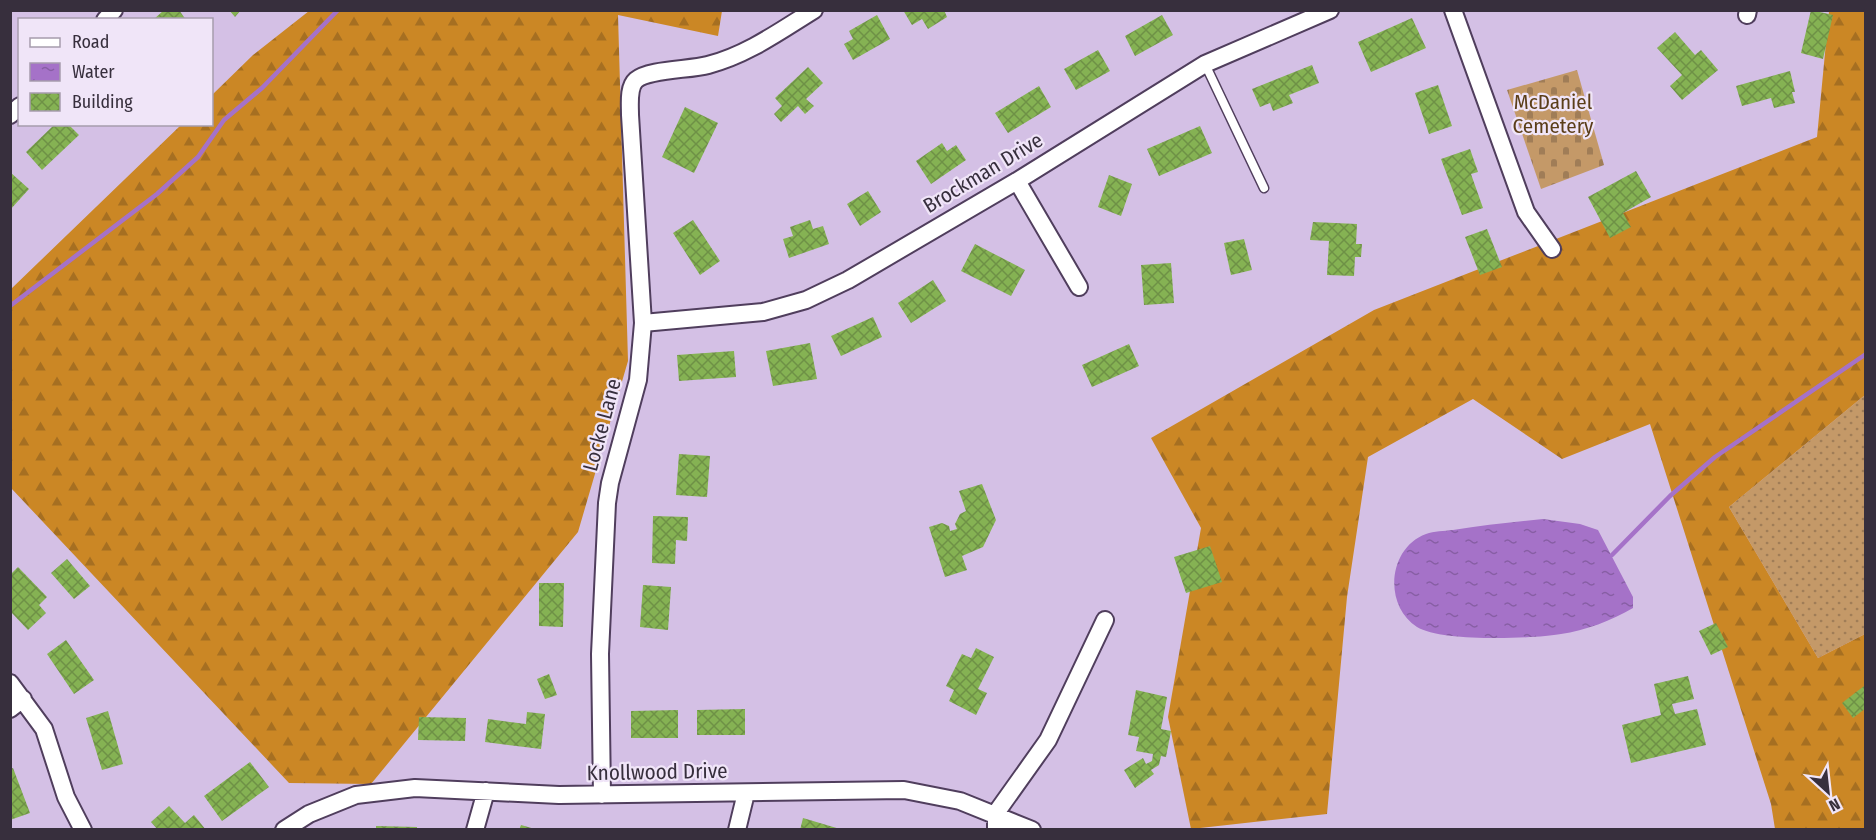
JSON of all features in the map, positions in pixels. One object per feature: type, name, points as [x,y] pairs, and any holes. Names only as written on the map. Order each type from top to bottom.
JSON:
[{"type":"street","name":"Locke Lane","points":[[602,795],[600,643],[607,503],[610,483],[638,380],[643,323],[630,99],[635,81],[647,75],[727,60],[750,49],[814,10]]},
{"type":"street","name":"Brockman Drive","points":[[643,323],[764,312],[807,300],[848,280],[1017,181],[1205,64],[1330,10]]},
{"type":"street","points":[[1453,10],[1526,212],[1552,249]]},
{"type":"street","points":[[1017,181],[1079,287]]},
{"type":"street","points":[[996,821],[1048,740],[1105,620]]},
{"type":"street","points":[[10,683],[17,704],[44,729],[66,797],[83,830]]},
{"type":"street","name":"Knollwood Drive","points":[[284,830],[337,802],[372,792],[416,788],[602,795],[904,790],[929,793],[996,821],[1032,830]]},
{"type":"street","points":[[475,830],[486,791]]},
{"type":"street","points":[[737,830],[746,793]]},
{"type":"lane","points":[[1205,64],[1264,188]]},
{"type":"green space","points":[[309,11],[722,11],[718,36],[618,15],[628,361],[578,532],[371,784],[289,783],[11,488],[11,289],[180,126],[213,126],[213,94],[253,55]]},
{"type":"green space","points":[[1829,11],[1865,11],[1865,395],[1729,507],[1818,658],[1865,634],[1865,829],[1775,829],[1771,804],[1650,424],[1562,459],[1473,399],[1368,457],[1347,597],[1327,814],[1191,829],[1168,717],[1201,528],[1151,438],[1374,310],[1817,137]]},
{"type":"green space","name":"McDaniel Cemetery","points":[[1577,70],[1604,165],[1541,189],[1507,90]]},
{"type":"green space","points":[[1865,395],[1865,634],[1818,658],[1729,507]]},
{"type":"water","points":[[1543,519],[1580,524],[1598,530],[1633,597],[1633,608],[1589,628],[1530,637],[1487,638],[1446,635],[1417,627],[1406,617],[1395,592],[1394,578],[1397,564],[1413,541],[1432,532]]},
{"type":"building","points":[[164,10],[179,10],[185,18],[155,18]]},
{"type":"building","points":[[229,10],[241,10],[235,17]]},
{"type":"building","points":[[903,10],[944,10],[947,17],[928,29],[922,19],[912,25]]},
{"type":"building","points":[[1811,10],[1833,15],[1823,59],[1801,53]]},
{"type":"building","points":[[877,15],[890,39],[853,60],[844,44],[853,39],[849,31]]},
{"type":"building","points":[[1162,15],[1173,35],[1135,56],[1125,36]]},
{"type":"building","points":[[1412,18],[1426,48],[1371,72],[1358,42]]},
{"type":"building","points":[[1675,32],[1695,55],[1701,50],[1718,70],[1682,100],[1670,86],[1682,75],[1657,48]]},
{"type":"building","points":[[1098,50],[1110,71],[1076,90],[1064,69]]},
{"type":"building","points":[[1312,65],[1319,83],[1289,95],[1293,103],[1273,111],[1270,103],[1260,107],[1252,89]]},
{"type":"building","points":[[808,67],[823,83],[806,99],[814,106],[805,114],[798,106],[781,122],[774,114],[782,106],[775,98]]},
{"type":"building","points":[[1790,71],[1795,103],[1774,108],[1771,98],[1742,106],[1736,86]]},
{"type":"building","points":[[1438,85],[1452,126],[1429,134],[1415,93]]},
{"type":"building","points":[[1039,86],[1051,107],[1008,133],[995,113]]},
{"type":"building","points":[[685,107],[718,123],[694,173],[662,157]]},
{"type":"building","points":[[53,126],[70,126],[79,135],[42,170],[26,152]]},
{"type":"building","points":[[1200,126],[1212,153],[1159,176],[1147,149]]},
{"type":"building","points":[[942,143],[947,151],[956,145],[966,160],[931,184],[916,161]]},
{"type":"building","points":[[1470,149],[1478,172],[1471,174],[1483,208],[1462,215],[1441,159]]},
{"type":"building","points":[[1636,171],[1651,197],[1623,213],[1631,227],[1610,238],[1588,197]]},
{"type":"building","points":[[10,172],[29,189],[10,210]]},
{"type":"building","points":[[1109,175],[1132,184],[1121,216],[1098,207]]},
{"type":"building","points":[[868,191],[881,212],[860,226],[847,204]]},
{"type":"building","points":[[693,220],[720,261],[700,275],[673,233]]},
{"type":"building","points":[[810,220],[813,229],[823,226],[829,244],[789,258],[783,239],[793,236],[790,227]]},
{"type":"building","points":[[1313,222],[1357,224],[1356,244],[1362,244],[1361,257],[1355,257],[1354,276],[1327,275],[1329,241],[1310,240]]},
{"type":"building","points":[[1487,229],[1502,267],[1480,275],[1465,237]]},
{"type":"building","points":[[1244,239],[1252,270],[1231,275],[1224,243]]},
{"type":"building","points":[[975,244],[1025,270],[1011,296],[961,271]]},
{"type":"building","points":[[1171,263],[1174,303],[1144,305],[1141,265]]},
{"type":"building","points":[[933,280],[946,301],[911,323],[898,303]]},
{"type":"building","points":[[873,317],[882,337],[841,356],[831,336]]},
{"type":"building","points":[[810,343],[817,379],[773,386],[766,351]]},
{"type":"building","points":[[1129,344],[1139,366],[1092,387],[1082,365]]},
{"type":"building","points":[[734,351],[736,377],[679,381],[677,355]]},
{"type":"building","points":[[679,454],[710,456],[707,497],[676,495]]},
{"type":"building","points":[[982,484],[996,520],[983,547],[962,556],[967,570],[945,577],[929,527],[942,523],[949,526],[950,531],[957,529],[955,524],[960,514],[966,511],[959,491]]},
{"type":"building","points":[[653,516],[688,517],[687,541],[676,540],[675,564],[652,563]]},
{"type":"building","points":[[1210,546],[1222,582],[1186,593],[1174,557]]},
{"type":"building","points":[[67,559],[90,586],[74,599],[51,573]]},
{"type":"building","points":[[18,567],[47,597],[39,605],[46,613],[28,630],[10,611],[10,575]]},
{"type":"building","points":[[539,583],[564,583],[563,627],[539,626]]},
{"type":"building","points":[[643,585],[671,587],[668,630],[640,627]]},
{"type":"building","points":[[1716,623],[1728,647],[1711,655],[1699,631]]},
{"type":"building","points":[[66,640],[94,680],[74,694],[47,654]]},
{"type":"building","points":[[976,648],[994,657],[978,689],[987,693],[976,715],[949,701],[954,690],[946,686],[962,654],[971,658]]},
{"type":"building","points":[[549,674],[557,695],[545,699],[537,679]]},
{"type":"building","points":[[1688,676],[1694,699],[1672,704],[1675,714],[1697,709],[1706,745],[1631,763],[1622,725],[1661,715],[1654,684]]},
{"type":"building","points":[[1864,686],[1866,708],[1853,718],[1842,703]]},
{"type":"building","points":[[1136,690],[1167,697],[1161,729],[1171,731],[1166,757],[1161,756],[1159,765],[1151,770],[1154,774],[1135,788],[1124,770],[1143,758],[1146,764],[1152,761],[1153,754],[1136,751],[1139,737],[1128,735]]},
{"type":"building","points":[[745,709],[745,735],[697,735],[697,710]]},
{"type":"building","points":[[678,710],[678,738],[631,738],[631,711]]},
{"type":"building","points":[[108,711],[123,764],[102,770],[86,718]]},
{"type":"building","points":[[527,712],[545,714],[541,749],[485,742],[488,719],[526,724]]},
{"type":"building","points":[[419,717],[466,718],[465,741],[418,740]]},
{"type":"building","points":[[250,762],[269,787],[222,821],[204,796]]},
{"type":"building","points":[[13,768],[30,813],[10,820],[10,769]]},
{"type":"building","points":[[169,806],[185,823],[194,815],[206,830],[158,830],[151,822]]},
{"type":"building","points":[[803,818],[840,829],[840,830],[800,830]]},
{"type":"building","points":[[521,825],[535,829],[519,830]]},
{"type":"building","points":[[376,826],[417,827],[417,830],[376,830]]},
{"type":"waterway","points":[[10,306],[157,194],[198,157],[224,120],[262,88],[338,10]]},
{"type":"waterway","points":[[1612,555],[1670,496],[1715,457],[1866,354]]}]
